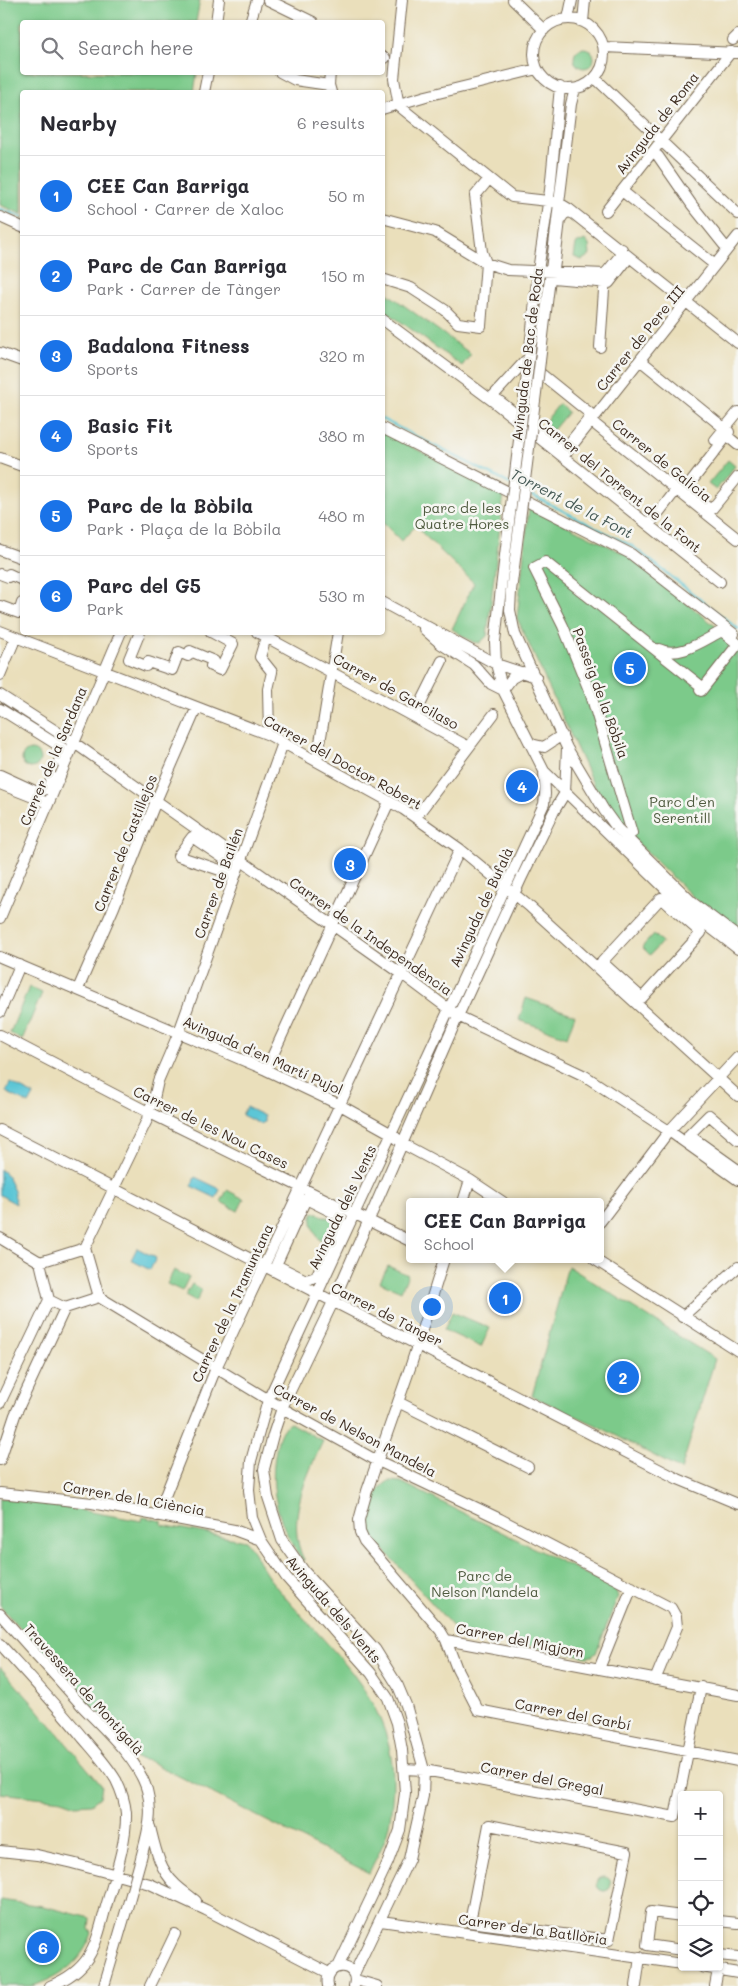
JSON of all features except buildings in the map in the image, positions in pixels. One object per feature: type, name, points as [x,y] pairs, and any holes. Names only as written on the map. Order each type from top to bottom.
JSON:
[{"type":"street","points":[[216,20],[219,0]]},
{"type":"street","points":[[251,20],[257,0]]},
{"type":"street","points":[[268,0],[309,20]]},
{"type":"street","points":[[402,0],[394,79],[398,106],[512,197],[559,204],[569,209],[621,250],[627,260],[609,283],[605,278]]},
{"type":"street","points":[[513,0],[544,30]]},
{"type":"street","points":[[568,19],[572,0]]},
{"type":"street","points":[[582,22],[585,0]]},
{"type":"street","points":[[568,19],[582,22],[597,33],[604,47],[602,65],[595,78],[575,89],[549,83],[537,69],[534,59],[535,48],[544,30],[555,22],[568,19]]},
{"type":"street","points":[[738,34],[733,40],[738,41]]},
{"type":"street","points":[[604,47],[734,53]]},
{"type":"street","name":"Avinguda de Roma","points":[[606,211],[661,140],[734,53]]},
{"type":"street","points":[[385,109],[426,96],[537,69]]},
{"type":"street","points":[[204,90],[207,75]]},
{"type":"street","points":[[286,75],[295,80],[330,89],[330,75]]},
{"type":"street","points":[[595,78],[738,214]]},
{"type":"street","name":"Avinguda de Bac de Roda","points":[[560,87],[548,201],[538,271],[506,589],[512,626],[567,748]]},
{"type":"street","name":"Avinguda de Bac de Roda","points":[[503,690],[496,664],[495,642],[506,589],[540,360],[571,104],[575,89]]},
{"type":"street","points":[[658,156],[692,205],[724,245]]},
{"type":"street","points":[[385,280],[411,288],[444,310],[458,323],[482,326],[486,263],[482,252],[475,196],[488,179]]},
{"type":"street","points":[[622,191],[715,264]]},
{"type":"street","points":[[605,278],[554,278],[552,272],[560,220],[566,213],[574,214],[738,343]]},
{"type":"street","points":[[0,217],[20,225]]},
{"type":"street","points":[[385,219],[434,232],[486,263],[508,270],[552,272]]},
{"type":"street","name":"Carrer de Pere III","points":[[563,458],[592,418],[688,302],[738,236]]},
{"type":"street","points":[[600,348],[605,278]]},
{"type":"street","name":"Carrer del Torrent de la Font","points":[[385,322],[494,402],[720,582]]},
{"type":"street","points":[[0,352],[20,360]]},
{"type":"street","points":[[640,360],[738,438]]},
{"type":"street","points":[[525,361],[592,418],[563,451],[493,396],[525,361]]},
{"type":"street","points":[[648,525],[738,412]]},
{"type":"street","name":"Carrer de Galícia","points":[[592,418],[738,539]]},
{"type":"street","points":[[385,430],[631,554],[736,641]]},
{"type":"street","points":[[738,445],[727,436],[685,490],[711,510],[738,476]]},
{"type":"street","points":[[0,458],[20,465]]},
{"type":"street","points":[[0,550],[20,557]]},
{"type":"street","name":"Passeig de la Bòbila","points":[[632,833],[591,695],[563,626],[534,568],[545,562],[701,686]]},
{"type":"street","points":[[0,574],[8,577],[9,574],[20,579]]},
{"type":"street","points":[[385,604],[504,668],[536,677]]},
{"type":"street","points":[[0,606],[19,613],[20,610]]},
{"type":"street","points":[[413,620],[441,644],[474,665],[491,684],[503,690],[544,771],[686,909],[738,949]]},
{"type":"street","name":"Carrer del Doctor Robert","points":[[0,631],[269,735],[416,817],[515,894],[738,1096]]},
{"type":"street","points":[[722,631],[736,641],[702,691],[654,654],[658,649],[670,653],[681,651],[722,631]]},
{"type":"street","name":"Carrer de la Sardana","points":[[0,918],[120,635]]},
{"type":"street","points":[[139,635],[129,659],[146,666],[148,662],[172,670],[179,652],[188,656],[190,651],[214,661],[211,666],[220,670],[232,644],[216,635]]},
{"type":"street","points":[[317,762],[330,671],[337,635]]},
{"type":"street","points":[[267,636],[260,656],[272,672],[268,689],[269,735]]},
{"type":"street","name":"Carrer de Garcilaso","points":[[267,636],[468,747]]},
{"type":"street","points":[[0,674],[16,637]]},
{"type":"street","points":[[475,652],[486,649],[495,642]]},
{"type":"street","points":[[414,717],[442,661]]},
{"type":"street","points":[[503,690],[512,678],[523,672]]},
{"type":"street","name":"Carrer de la Independència","points":[[0,696],[73,742],[402,974],[458,1016],[585,1076],[738,1180]]},
{"type":"street","name":"Carrer de Castillejos","points":[[78,990],[197,707]]},
{"type":"street","points":[[0,709],[64,749],[48,788],[37,792],[0,775]]},
{"type":"street","points":[[416,817],[494,714]]},
{"type":"street","points":[[531,744],[544,747],[562,735]]},
{"type":"street","name":"Carrer de Bailén","points":[[85,1248],[147,1120],[159,1079],[179,1032],[283,743]]},
{"type":"street","points":[[565,793],[567,748]]},
{"type":"street","points":[[567,748],[617,828],[692,903],[738,937]]},
{"type":"street","name":"Avinguda de Bufalà","points":[[392,1134],[544,804],[544,771]]},
{"type":"street","points":[[0,784],[48,803]]},
{"type":"street","name":"Avinguda de Bufalà","points":[[403,1144],[458,1016],[554,811],[565,793]]},
{"type":"street","points":[[266,1070],[389,802]]},
{"type":"street","points":[[192,837],[232,864],[229,873],[212,868],[178,856],[192,837]]},
{"type":"street","name":"Carrer de la Tramuntana","points":[[157,1516],[216,1368],[460,850]]},
{"type":"street","points":[[661,898],[701,933],[642,998],[602,962],[661,898]]},
{"type":"street","name":"Avinguda d'en Martí Pujol","points":[[0,957],[179,1032],[340,1105],[392,1134],[403,1144],[470,1180],[498,1198]]},
{"type":"street","points":[[0,1012],[20,965]]},
{"type":"street","name":"Carrer de les Nou Cases","points":[[0,1036],[406,1240]]},
{"type":"street","points":[[604,1217],[668,1131],[738,1057]]},
{"type":"street","points":[[738,1140],[709,1115],[689,1135],[738,1170]]},
{"type":"street","name":"Carrer de Tànger","points":[[0,1130],[678,1479],[738,1504]]},
{"type":"street","name":"Avinguda dels Vents","points":[[338,1967],[388,1862],[400,1830],[405,1793],[402,1750],[388,1698],[371,1673],[286,1577],[261,1540],[252,1518],[249,1490],[251,1461],[268,1400],[316,1293],[392,1134]]},
{"type":"street","name":"Avinguda dels Vents","points":[[354,1980],[409,1859],[423,1796],[424,1770],[406,1704],[398,1686],[375,1649],[304,1571],[282,1540],[268,1497],[264,1468],[282,1408],[333,1302],[403,1144]]},
{"type":"street","points":[[464,1198],[470,1180]]},
{"type":"street","points":[[306,1199],[338,1215],[341,1221],[316,1277],[306,1280],[276,1265],[306,1199]]},
{"type":"street","points":[[0,1238],[40,1262],[49,1300],[2,1390],[0,1403]]},
{"type":"street","points":[[40,1262],[85,1248],[99,1297],[65,1308],[49,1300]]},
{"type":"street","name":"Carrer del Migjorn","points":[[443,1263],[359,1520],[360,1532],[364,1540],[440,1630],[446,1640],[738,1695]]},
{"type":"street","points":[[600,1263],[738,1351]]},
{"type":"street","points":[[682,1317],[738,1267]]},
{"type":"street","name":"Carrer de Nelson Mandela","points":[[99,1297],[268,1400],[377,1461],[500,1519],[671,1608],[676,1617],[676,1627],[656,1680]]},
{"type":"street","points":[[0,1460],[15,1415],[65,1308]]},
{"type":"street","points":[[398,1402],[528,1467]]},
{"type":"street","name":"Carrer de la Ciència","points":[[0,1493],[92,1503],[234,1530],[261,1540]]},
{"type":"street","points":[[598,1669],[632,1587]]},
{"type":"street","name":"Travessera de Montigalà","points":[[0,1614],[131,1760],[144,1780],[147,1791],[150,1826],[104,1986]]},
{"type":"street","name":"Carrer del Garbí","points":[[446,1640],[457,1669],[478,1710],[738,1761]]},
{"type":"street","points":[[0,1644],[68,1720],[111,1772],[117,1782],[124,1802],[126,1824],[98,1937],[91,1954],[74,1974],[50,1986]]},
{"type":"street","points":[[688,1751],[701,1688]]},
{"type":"street","name":"Carrer del Gregal","points":[[404,1769],[424,1770],[675,1817],[688,1751]]},
{"type":"street","points":[[489,1825],[627,1852],[609,1940],[470,1922],[489,1825]]},
{"type":"street","points":[[150,1826],[162,1867],[173,1883],[206,1910]]},
{"type":"street","points":[[0,1851],[72,1863],[150,1884],[206,1910],[329,1973]]},
{"type":"street","points":[[678,1915],[651,1912],[647,1945],[678,1949]]},
{"type":"street","name":"Carrer de la Batllòria","points":[[381,1921],[678,1963]]},
{"type":"street","points":[[723,1921],[738,1923]]},
{"type":"street","points":[[150,1986],[175,1934]]},
{"type":"street","points":[[723,1955],[738,1957]]},
{"type":"street","points":[[636,1986],[640,1957]]},
{"type":"street","points":[[328,1986],[329,1973],[338,1967],[347,1968],[354,1980],[377,1986]]},
{"type":"street","points":[[715,1986],[718,1971]]},
{"type":"street","points":[[723,1971],[738,1973]]},
{"type":"green space","points":[[0,0],[200,0],[196,20],[20,20],[20,75],[197,75],[194,90],[20,90],[20,213],[0,205]]},
{"type":"green space","points":[[584,48],[591,51],[594,58],[591,65],[584,68],[577,65],[574,58],[577,51]]},
{"type":"green space","points":[[585,240],[589,245],[590,255],[582,260],[574,257],[576,244]]},
{"type":"green space","points":[[387,293],[471,354],[462,366],[385,310],[385,296]]},
{"type":"green space","points":[[559,404],[568,412],[553,430],[544,423]]},
{"type":"green space","name":"parc de les Quatre Hores","points":[[385,434],[504,493],[487,636],[480,643],[473,642],[452,629],[474,583],[420,531],[425,526],[418,524],[401,541],[385,525]]},
{"type":"green space","points":[[728,460],[735,466],[716,490],[708,484]]},
{"type":"green space","name":"Parc d'en Serentill","points":[[529,507],[625,554],[738,644],[738,931],[695,899],[627,833],[609,812],[593,784],[517,618]]},
{"type":"green space","points":[[31,750],[37,753],[40,759],[37,765],[31,768],[25,765],[22,759],[25,753]]},
{"type":"green space","points":[[654,934],[662,942],[650,955],[642,947]]},
{"type":"green space","points":[[29,987],[42,993],[22,1040],[10,1033]]},
{"type":"green space","points":[[526,998],[575,1015],[567,1037],[519,1020]]},
{"type":"green space","points":[[227,1190],[244,1199],[238,1211],[221,1202]]},
{"type":"green space","points":[[313,1212],[334,1220],[334,1223],[321,1241],[313,1227]]},
{"type":"green space","points":[[388,1266],[408,1275],[401,1291],[380,1282]]},
{"type":"green space","points":[[568,1266],[715,1359],[681,1470],[596,1425],[532,1396]]},
{"type":"green space","points":[[174,1270],[189,1277],[182,1291],[167,1284]]},
{"type":"green space","points":[[192,1284],[202,1290],[196,1302],[185,1296]]},
{"type":"green space","points":[[452,1312],[490,1328],[481,1347],[444,1330]]},
{"type":"green space","points":[[290,1423],[323,1441],[310,1469],[297,1515],[297,1530],[303,1561],[282,1522],[277,1508],[273,1480],[279,1438],[282,1431]]},
{"type":"green space","name":"Parc de Nelson Mandela","points":[[389,1481],[401,1482],[614,1588],[618,1596],[596,1653],[587,1657],[463,1633],[456,1630],[368,1532],[368,1519],[375,1496]]},
{"type":"green space","points":[[0,1498],[57,1502],[56,1506],[142,1521],[143,1517],[162,1521],[162,1525],[246,1541],[273,1583],[353,1674],[370,1699],[382,1725],[391,1754],[392,1806],[385,1839],[369,1873],[149,1761],[135,1758],[0,1606]]},
{"type":"green space","points":[[0,1667],[102,1786],[100,1797],[91,1804],[76,1805],[62,1800],[0,1793]]},
{"type":"green space","points":[[601,1877],[607,1877],[611,1884],[607,1891],[601,1891],[597,1887],[597,1881]]},
{"type":"green space","points":[[0,1900],[43,1906],[90,1918],[89,1929],[92,1933],[83,1952],[69,1967],[52,1979],[32,1986],[0,1986]]},
{"type":"water","points":[[10,1083],[34,1095],[29,1104],[6,1092]]},
{"type":"water","points":[[246,1107],[264,1116],[264,1122],[260,1124],[242,1115]]},
{"type":"water","points":[[0,1169],[9,1177],[16,1204],[0,1195]]},
{"type":"water","points":[[195,1177],[220,1189],[216,1198],[191,1186]]},
{"type":"water","points":[[137,1248],[156,1258],[150,1270],[131,1260]]},
{"type":"waterway","name":"Torrent de la Font","points":[[0,209],[20,216]]},
{"type":"waterway","name":"Torrent de la Font","points":[[385,421],[510,484]]},
{"type":"waterway","name":"Torrent de la Font","points":[[526,492],[632,546],[738,629]]},
{"type":"place","name":"Parc de la Bòbila","points":[[630,668]]},
{"type":"place","name":"Basic Fit","points":[[522,786]]},
{"type":"place","name":"Badalona Fitness","points":[[350,864]]},
{"type":"place","name":"CEE Can Barriga","points":[[505,1298]]},
{"type":"place","name":"Parc de Can Barriga","points":[[623,1377]]},
{"type":"place","name":"Parc del G5","points":[[43,1947]]}]
